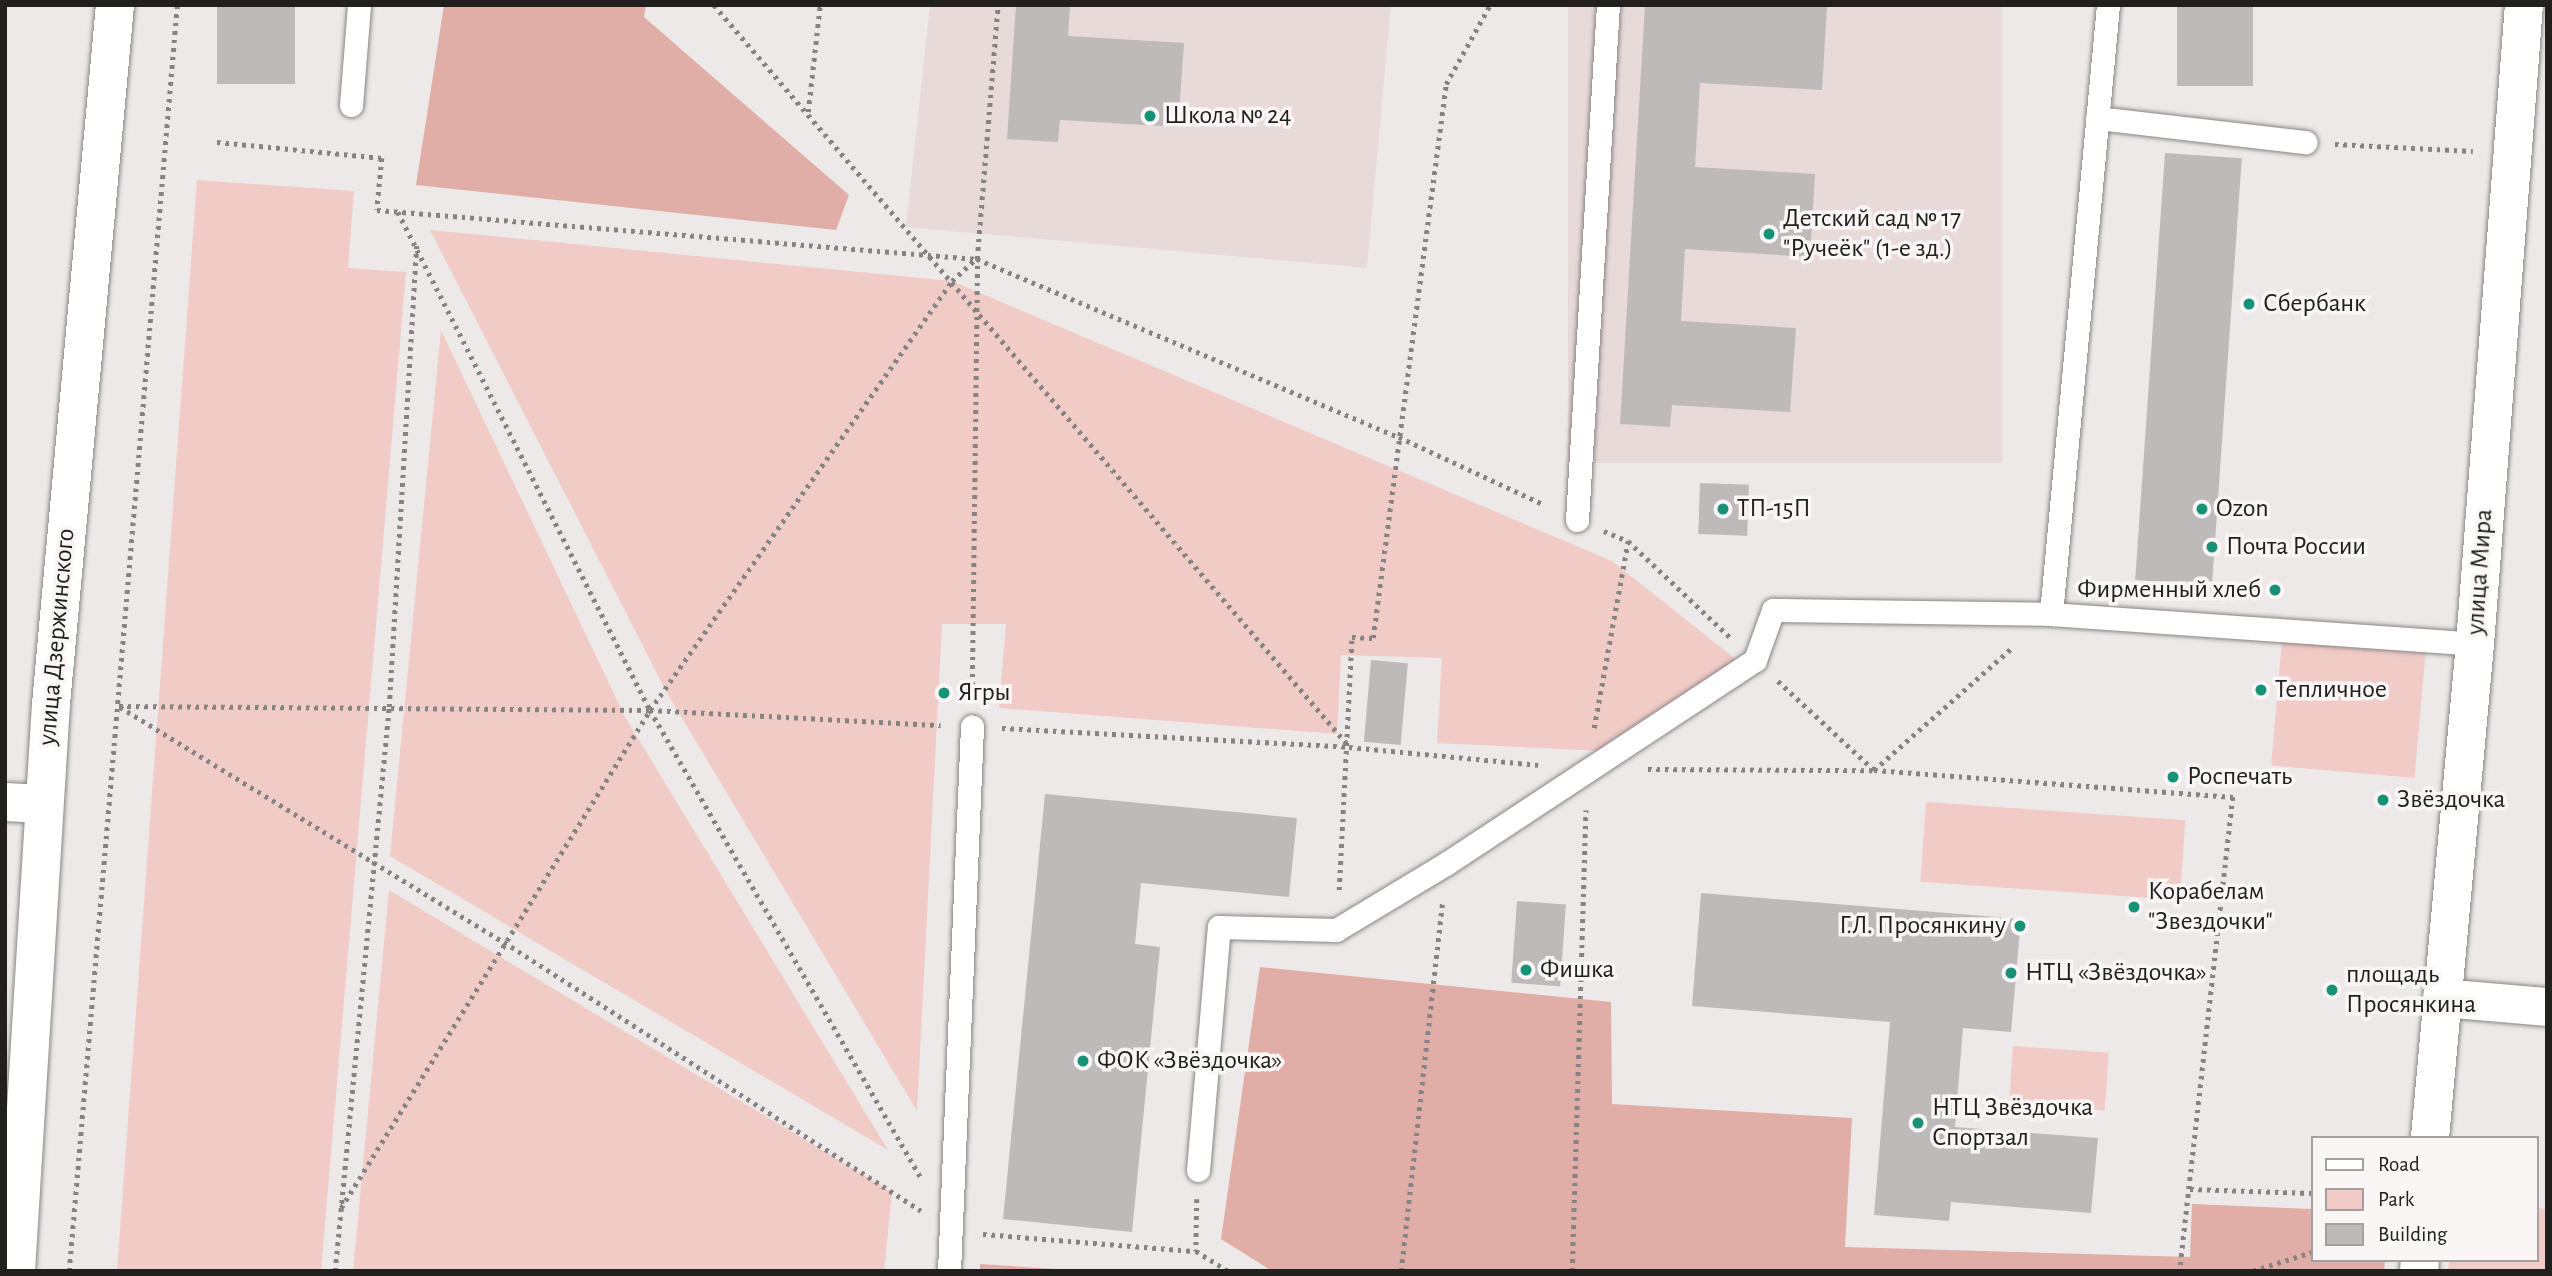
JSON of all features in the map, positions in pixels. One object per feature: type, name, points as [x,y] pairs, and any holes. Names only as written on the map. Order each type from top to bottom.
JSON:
[{"type":"street","name":"улица Дзержинского","points":[[13,1258],[43,804],[115,5]]},
{"type":"street","name":"улица Мира","points":[[2431,1136],[2475,644],[2524,5]]},
{"type":"street","points":[[5,802],[43,804]]},
{"type":"street","points":[[2442,998],[2547,1007]]},
{"type":"lane","points":[[351,105],[359,5]]},
{"type":"lane","points":[[1577,520],[1608,5]]},
{"type":"lane","points":[[2051,614],[2108,5]]},
{"type":"lane","points":[[2097,118],[2306,142]]},
{"type":"lane","points":[[1198,1170],[1219,927],[1336,930],[1447,863],[1755,660],[1773,610],[2051,614],[2475,644]]},
{"type":"lane","points":[[949,1271],[972,726]]},
{"type":"path","points":[[69,1271],[120,706],[177,5]]},
{"type":"path","points":[[714,5],[932,256],[976,313],[1349,747]]},
{"type":"path","points":[[808,114],[820,5]]},
{"type":"path","points":[[972,726],[977,259],[998,5]]},
{"type":"path","points":[[1336,930],[1349,747],[1352,638],[1373,638],[1446,84],[1490,5]]},
{"type":"path","points":[[217,142],[382,158],[377,210],[977,259],[1399,437],[1628,541],[1874,770]]},
{"type":"path","points":[[2306,142],[2481,151]]},
{"type":"path","points":[[398,211],[650,710],[952,1231]]},
{"type":"path","points":[[335,1271],[389,707],[416,244]]},
{"type":"path","points":[[341,1208],[503,942],[650,710],[952,281],[977,259]]},
{"type":"path","points":[[1572,1271],[1587,769],[1628,541]]},
{"type":"path","points":[[1874,770],[2051,614]]},
{"type":"path","points":[[120,706],[650,710],[1349,747],[1587,769],[1874,770],[2234,797],[2180,1271]]},
{"type":"path","points":[[120,706],[503,942],[952,1231],[1196,1251],[1228,1271]]},
{"type":"path","points":[[1401,1271],[1447,863]]},
{"type":"path","points":[[1196,1251],[1198,1170]]},
{"type":"path","points":[[2190,1189],[2310,1193]]},
{"type":"path","points":[[2253,1271],[2310,1253]]},
{"type":"shaded area","points":[[444,5],[646,5],[644,17],[849,195],[836,230],[416,185]]},
{"type":"shaded area","name":"Школа № 24","points":[[930,5],[1391,5],[1367,268],[906,227]]},
{"type":"shaded area","name":"Детский сад № 17 \"Ручеёк\" (1-е зд.)","points":[[1568,5],[2002,5],[2002,463],[1568,463]]},
{"type":"shaded area","points":[[1260,967],[1611,1002],[1612,1104],[1852,1118],[1845,1247],[2190,1257],[2192,1204],[2310,1209],[2310,1262],[2385,1262],[2384,1271],[1272,1271],[1221,1239]]},
{"type":"shaded area","points":[[980,1264],[1086,1271],[980,1271]]},
{"type":"green space","points":[[197,180],[354,191],[348,268],[406,272],[321,1271],[117,1271]]},
{"type":"green space","points":[[430,230],[952,281],[1612,561],[1738,661],[1624,752],[1437,743],[1442,658],[1341,655],[1337,734],[999,708],[1006,624],[942,624],[917,1111],[667,693]]},
{"type":"green space","points":[[441,330],[625,717],[888,1150],[390,856]]},
{"type":"green space","points":[[2282,641],[2425,654],[2415,778],[2271,766]]},
{"type":"green space","points":[[1926,802],[2185,820],[2180,900],[1920,882]]},
{"type":"green space","points":[[389,890],[892,1192],[884,1271],[353,1271]]},
{"type":"green space","points":[[2013,1046],[2109,1053],[2105,1111],[2009,1104]]},
{"type":"green space","points":[[2538,1208],[2547,1209],[2547,1271],[2448,1271],[2449,1262],[2538,1262]]},
{"type":"building","points":[[217,5],[295,5],[295,84],[217,84]]},
{"type":"building","points":[[1016,5],[1070,5],[1068,36],[1184,43],[1178,127],[1060,120],[1058,142],[1007,139]]},
{"type":"building","points":[[1645,5],[1827,6],[1822,90],[1700,83],[1695,167],[1815,174],[1810,257],[1685,249],[1681,321],[1796,328],[1790,412],[1672,405],[1670,427],[1620,424]]},
{"type":"building","points":[[2177,5],[2253,5],[2253,86],[2177,86]]},
{"type":"building","points":[[2165,153],[2242,158],[2212,585],[2135,580]]},
{"type":"building","name":"ТП-15П","points":[[1700,483],[1749,485],[1747,536],[1698,534]]},
{"type":"building","points":[[1371,660],[1408,663],[1401,745],[1364,742]]},
{"type":"building","name":"ФОК «Звёздочка»","points":[[1045,794],[1297,818],[1289,897],[1141,883],[1135,944],[1160,947],[1132,1232],[1003,1219]]},
{"type":"building","points":[[1701,893],[2021,919],[2011,1032],[1963,1028],[1955,1127],[2098,1138],[2091,1213],[1951,1202],[1949,1221],[1874,1215],[1890,1022],[1692,1006]]},
{"type":"building","points":[[1517,901],[1566,904],[1560,986],[1511,983]]},
{"type":"place","name":"Школа № 24","points":[[1150,116]]},
{"type":"place","name":"Детский сад № 17 \"Ручеёк\" (1-е зд.)","points":[[1769,234]]},
{"type":"place","name":"Сбербанк","points":[[2249,304]]},
{"type":"place","name":"ТП-15П","points":[[1723,509]]},
{"type":"place","name":"Ozon","points":[[2202,509]]},
{"type":"place","name":"Почта России","points":[[2212,547]]},
{"type":"place","name":"Фирменный хлеб","points":[[2275,590]]},
{"type":"place","name":"Тепличное","points":[[2261,690]]},
{"type":"place","name":"Ягры","points":[[944,693]]},
{"type":"place","name":"Роспечать","points":[[2173,777]]},
{"type":"place","name":"Звёздочка","points":[[2383,800]]},
{"type":"place","name":"Корабелам \"Звездочки\"","points":[[2134,907]]},
{"type":"place","name":"Г.Л. Просянкину","points":[[2020,926]]},
{"type":"place","name":"Фишка","points":[[1526,970]]},
{"type":"place","name":"НТЦ «Звёздочка»","points":[[2011,973]]},
{"type":"place","name":"площадь Просянкина","points":[[2332,990]]},
{"type":"place","name":"ФОК «Звёздочка»","points":[[1083,1061]]},
{"type":"place","name":"НТЦ Звёздочка Спортзал","points":[[1918,1123]]}]
